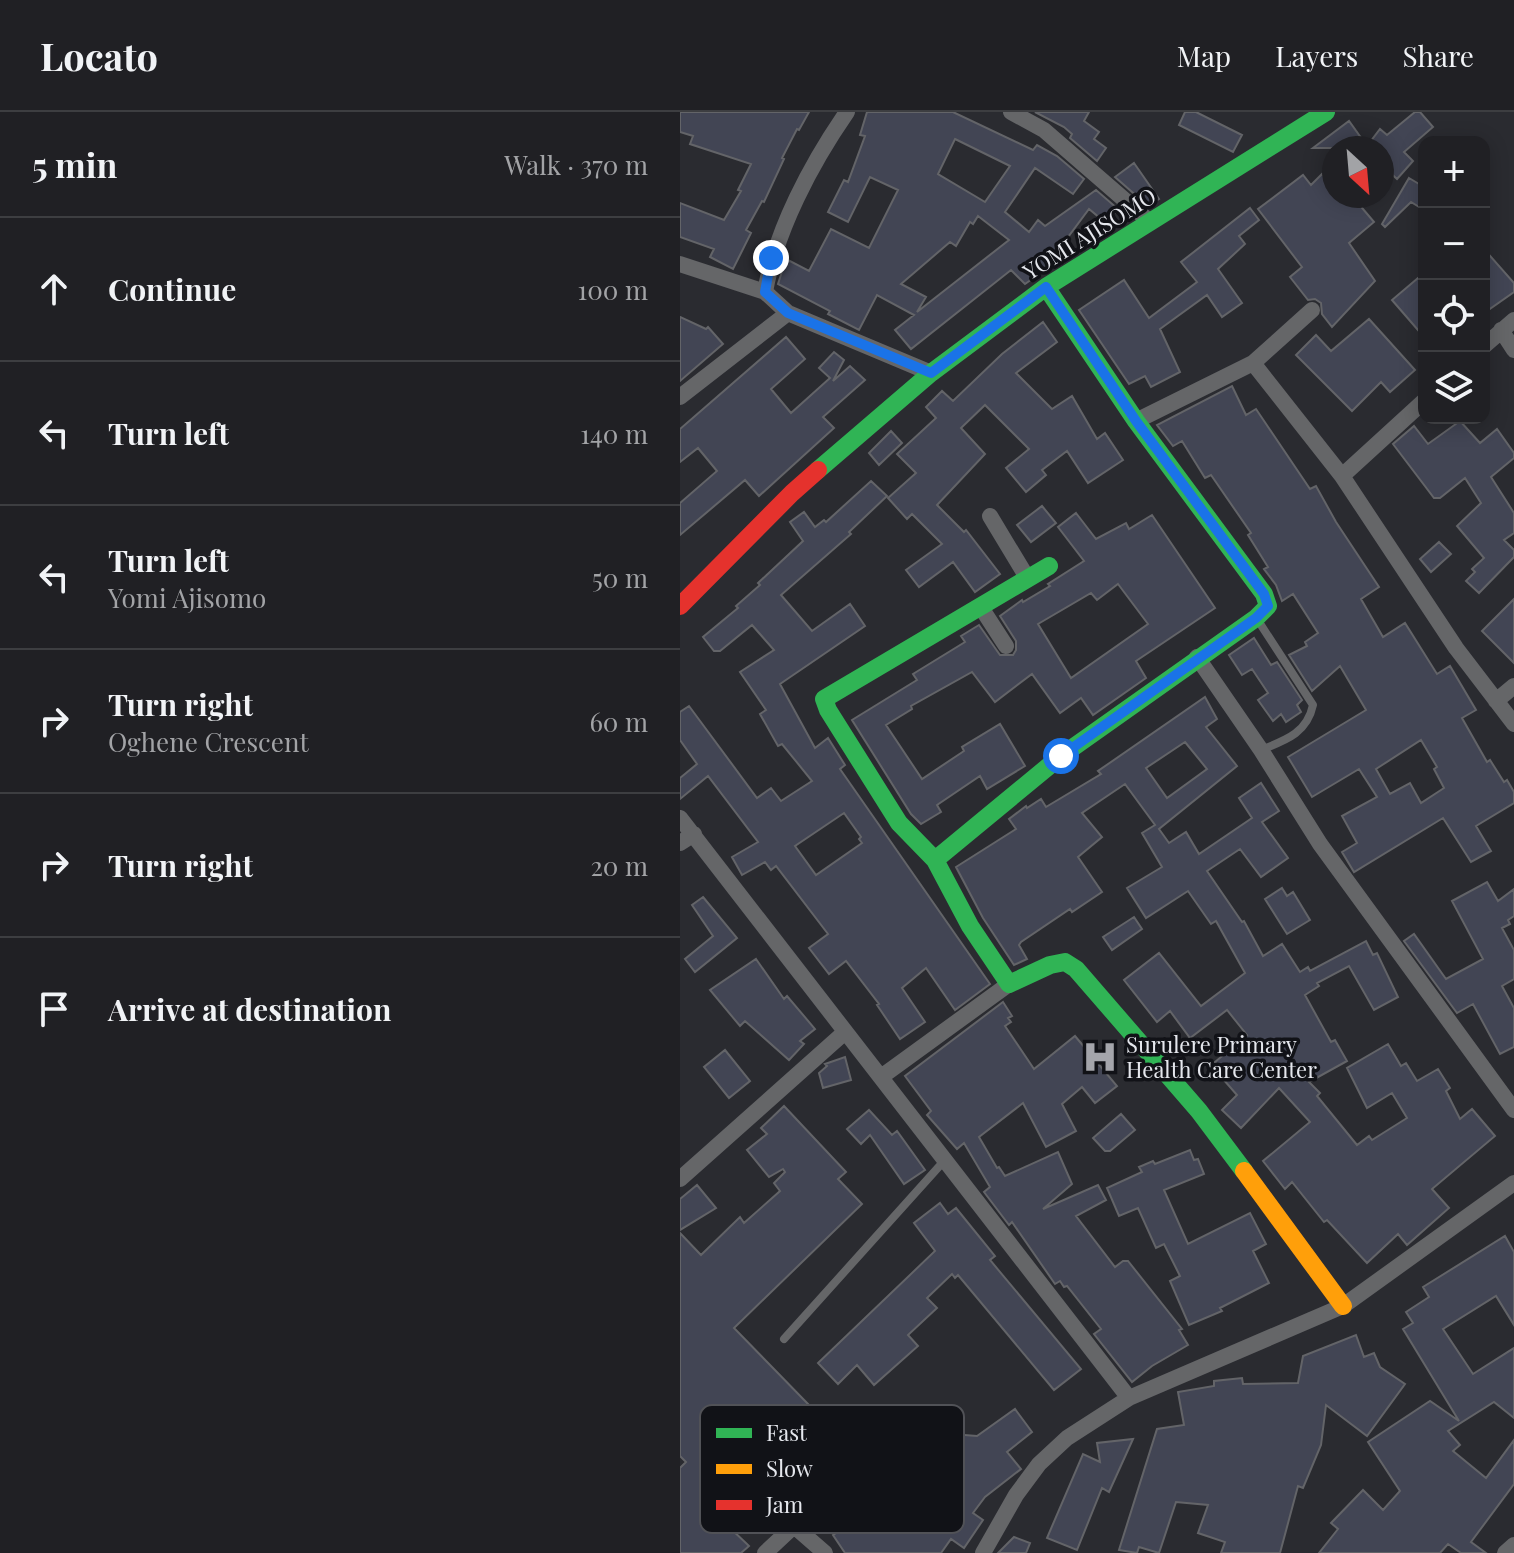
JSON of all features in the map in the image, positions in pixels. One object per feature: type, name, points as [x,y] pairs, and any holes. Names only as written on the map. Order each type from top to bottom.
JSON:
[{"type":"street","points":[[765,292],[771,258],[821,151],[847,112]]},
{"type":"street","points":[[1011,112],[1044,130],[1150,222]]},
{"type":"street","name":"YOMI AJISOMO","points":[[680,606],[792,493],[931,373],[1046,287],[1326,112]]},
{"type":"street","points":[[680,264],[765,292],[788,313],[931,373]]},
{"type":"street","points":[[935,860],[1061,756],[1256,618],[1268,606],[1264,594],[1136,421],[1046,287]]},
{"type":"street","points":[[1136,421],[1253,363],[1312,310]]},
{"type":"street","points":[[680,397],[788,313]]},
{"type":"street","points":[[1490,341],[1508,325],[1514,350]]},
{"type":"street","points":[[1253,363],[1342,476],[1456,648],[1514,724]]},
{"type":"street","points":[[1342,476],[1418,406]]},
{"type":"street","points":[[990,516],[1028,579]]},
{"type":"street","points":[[1009,984],[970,926],[935,860],[899,823],[824,699],[1049,566]]},
{"type":"street","points":[[979,609],[1006,646]]},
{"type":"street","points":[[1197,657],[1320,844],[1514,1110]]},
{"type":"street","points":[[1496,701],[1514,686]]},
{"type":"street","points":[[680,818],[687,838],[881,1077],[1129,1398]]},
{"type":"street","points":[[881,1077],[1009,984],[1050,965],[1065,962],[1076,969],[1199,1111],[1343,1306]]},
{"type":"street","points":[[680,1179],[845,1032]]},
{"type":"street","points":[[983,1553],[1016,1495],[1039,1464],[1067,1438],[1129,1398],[1343,1306],[1514,1183]]},
{"type":"street","points":[[765,1553],[786,1533]]},
{"type":"street","points":[[802,1533],[825,1553]]},
{"type":"street","points":[[1505,1553],[1514,1545]]},
{"type":"lane","points":[[1256,618],[1313,705],[1310,721],[1299,732],[1261,750]]},
{"type":"lane","points":[[784,1339],[944,1161]]},
{"type":"building","points":[[680,112],[809,112],[782,158],[764,202],[746,230],[751,233],[733,269],[710,257],[714,249],[680,237],[680,203],[724,220],[741,191],[738,190],[751,164],[690,144],[693,136],[680,132]]},
{"type":"building","points":[[867,112],[953,112],[1033,150],[1037,145],[1057,156],[1084,179],[1073,194],[1035,168],[1005,212],[1029,232],[1038,220],[1045,226],[1096,190],[1118,209],[1106,223],[1089,209],[1042,272],[1025,284],[1011,270],[911,349],[895,330],[914,315],[877,295],[859,330],[778,284],[786,259],[809,271],[831,229],[869,248],[898,190],[870,177],[848,222],[828,212],[844,180],[848,182],[865,136],[860,135]],"holes":[[[955,139],[1010,166],[985,202],[938,174]],[[978,216],[1009,240],[917,312],[926,297],[901,284],[950,242],[956,246],[970,222],[973,224]]]},
{"type":"building","points":[[1035,112],[1089,112],[1084,121],[1099,132],[1094,139],[1106,148],[1097,161],[1070,138],[1072,134],[1064,127]]},
{"type":"building","points":[[1185,112],[1196,112],[1242,135],[1233,152],[1179,125]]},
{"type":"building","points":[[1415,112],[1420,112],[1433,127],[1418,136],[1418,140],[1404,152],[1413,161],[1397,179],[1394,176],[1394,136],[1375,136],[1380,129],[1387,135]]},
{"type":"building","points":[[1349,121],[1360,136],[1329,136]]},
{"type":"building","points":[[1134,163],[1159,199],[1148,206],[1115,177]]},
{"type":"building","points":[[1322,174],[1322,208],[1362,208],[1374,222],[1349,243],[1375,281],[1332,327],[1322,314],[1321,303],[1315,299],[1308,300],[1290,277],[1302,267],[1258,209],[1303,175],[1311,185]]},
{"type":"building","points":[[1409,178],[1418,183],[1418,206],[1411,202],[1385,227],[1382,224]]},
{"type":"building","points":[[1250,208],[1259,220],[1239,236],[1245,244],[1218,269],[1242,303],[1222,317],[1207,295],[1160,329],[1180,372],[1151,387],[1145,376],[1129,384],[1079,310],[1124,280],[1149,318],[1197,282],[1181,262]]},
{"type":"building","points":[[1490,256],[1514,283],[1514,292],[1490,309]]},
{"type":"building","points":[[1418,278],[1418,330],[1392,300]]},
{"type":"building","points":[[680,317],[706,329],[708,327],[723,344],[680,381]]},
{"type":"building","points":[[1369,319],[1415,370],[1390,392],[1381,382],[1352,411],[1296,355],[1316,335],[1331,351]]},
{"type":"building","points":[[1043,322],[1057,342],[1016,373],[1052,409],[1072,396],[1097,439],[1105,433],[1123,460],[1088,483],[1067,451],[1042,470],[1046,475],[1026,492],[1006,468],[1029,449],[985,405],[961,428],[985,454],[937,505],[964,532],[966,530],[1000,574],[975,592],[953,562],[919,587],[906,570],[942,544],[912,514],[907,519],[888,498],[916,473],[897,454],[936,418],[926,407],[942,391],[953,401],[1002,354]]},
{"type":"building","points":[[786,337],[805,359],[771,389],[791,413],[830,378],[819,368],[834,352],[844,360],[833,381],[850,366],[865,380],[823,417],[834,428],[759,496],[745,480],[680,535],[680,503],[717,471],[698,448],[680,462],[680,429]]},
{"type":"building","points":[[1232,386],[1246,415],[1256,409],[1310,489],[1316,486],[1379,587],[1361,599],[1383,637],[1405,623],[1437,674],[1450,666],[1476,710],[1462,718],[1487,762],[1490,760],[1514,792],[1514,803],[1476,826],[1491,851],[1471,862],[1443,818],[1354,872],[1342,852],[1357,843],[1342,816],[1377,797],[1359,769],[1312,797],[1288,757],[1366,710],[1340,666],[1312,691],[1289,655],[1307,646],[1305,642],[1318,633],[1293,594],[1282,601],[1276,585],[1264,569],[1268,567],[1248,535],[1251,533],[1211,475],[1205,478],[1182,441],[1173,446],[1157,425]],"holes":[[[1421,740],[1437,767],[1434,769],[1444,788],[1421,803],[1410,783],[1390,794],[1376,769]]]},
{"type":"building","points":[[1456,424],[1463,424],[1480,443],[1497,429],[1514,453],[1514,458],[1491,477],[1514,513],[1514,533],[1504,540],[1514,550],[1514,557],[1479,593],[1466,581],[1475,572],[1472,569],[1484,558],[1457,526],[1481,503],[1465,478],[1440,498],[1434,498],[1393,444],[1414,426],[1428,444]]},
{"type":"building","points":[[891,431],[902,443],[879,465],[869,453]]},
{"type":"building","points":[[871,481],[887,496],[849,532],[851,534],[781,595],[812,631],[850,604],[865,626],[780,684],[815,748],[828,738],[845,765],[840,769],[990,984],[955,1010],[926,968],[902,988],[925,1022],[900,1039],[879,1004],[846,961],[829,974],[809,948],[828,934],[776,866],[771,870],[765,862],[742,875],[732,857],[758,842],[708,776],[680,799],[680,778],[697,764],[680,740],[680,712],[689,706],[757,798],[771,788],[781,801],[812,781],[782,744],[778,746],[760,714],[766,710],[740,672],[774,650],[752,625],[720,651],[714,651],[703,637],[738,608],[736,606],[760,585],[758,583],[803,541],[790,522],[804,512],[815,527],[824,520],[826,522]],"holes":[[[844,813],[862,843],[816,875],[795,846]]]},
{"type":"building","points":[[1042,506],[1056,523],[1031,542],[1017,525]]},
{"type":"building","points":[[1076,513],[1096,539],[1126,523],[1129,529],[1152,515],[1215,608],[1136,661],[1146,678],[1093,715],[1081,698],[1060,713],[1032,674],[995,702],[972,672],[911,706],[912,709],[886,725],[922,779],[964,751],[962,747],[1000,724],[1025,766],[987,789],[980,776],[937,805],[941,812],[921,824],[911,814],[852,720],[917,680],[913,674],[965,642],[961,636],[979,625],[1000,655],[1013,655],[1016,641],[1000,616],[1084,561],[1058,527]],"holes":[[[1118,584],[1148,624],[1071,678],[1038,624],[1091,593],[1097,600]]]},
{"type":"building","points":[[1439,542],[1451,554],[1431,572],[1420,559]]},
{"type":"building","points":[[1514,599],[1514,663],[1482,631]]},
{"type":"building","points":[[1254,638],[1271,665],[1277,662],[1302,700],[1297,705],[1301,712],[1286,722],[1281,714],[1273,721],[1258,700],[1268,693],[1252,669],[1242,675],[1229,655]]},
{"type":"building","points":[[1205,697],[1217,719],[1206,727],[1237,766],[1159,829],[1169,843],[1186,832],[1199,854],[1252,818],[1239,798],[1261,783],[1279,811],[1262,822],[1288,858],[1261,877],[1240,849],[1207,871],[1244,921],[1263,956],[1282,944],[1300,972],[1308,967],[1310,971],[1366,941],[1373,955],[1377,953],[1398,997],[1374,1010],[1349,966],[1317,983],[1319,986],[1305,995],[1331,1042],[1335,1040],[1347,1061],[1309,1082],[1320,1093],[1317,1096],[1357,1145],[1369,1136],[1372,1140],[1407,1118],[1392,1093],[1367,1108],[1347,1068],[1388,1044],[1401,1066],[1406,1063],[1417,1081],[1438,1069],[1450,1088],[1446,1091],[1460,1119],[1472,1109],[1495,1136],[1432,1189],[1449,1208],[1407,1245],[1398,1234],[1367,1263],[1327,1220],[1324,1222],[1292,1182],[1285,1189],[1263,1161],[1310,1122],[1279,1088],[1241,1128],[1222,1110],[1237,1095],[1216,1071],[1220,1067],[1215,1062],[1247,1035],[1227,1010],[1190,1038],[1170,1011],[1157,1022],[1124,980],[1159,953],[1201,1006],[1245,973],[1216,921],[1211,924],[1188,891],[1146,918],[1127,888],[1162,867],[1142,833],[1155,825],[1125,784],[1082,813],[1102,837],[1078,857],[1102,892],[1021,942],[1019,945],[1027,959],[1014,965],[983,918],[956,867],[1016,829],[1009,819],[1026,806],[1041,799],[1046,807],[1101,774],[1098,771]],"holes":[[[1185,742],[1207,769],[1167,798],[1146,768]]]},
{"type":"building","points":[[1487,882],[1498,901],[1514,889],[1514,916],[1508,920],[1510,924],[1502,928],[1514,950],[1514,979],[1502,986],[1514,1008],[1514,1047],[1500,1054],[1473,1004],[1457,1013],[1404,941],[1414,934],[1446,979],[1483,959],[1452,901]]},
{"type":"building","points":[[1282,888],[1287,896],[1293,892],[1310,920],[1287,934],[1265,899]]},
{"type":"building","points":[[703,897],[737,938],[695,972],[685,959],[713,936],[692,905]]},
{"type":"building","points":[[1134,917],[1142,929],[1112,950],[1103,937]]},
{"type":"building","points":[[756,959],[784,999],[787,996],[815,1029],[800,1041],[804,1044],[789,1060],[745,1021],[740,1026],[710,990]]},
{"type":"building","points":[[1003,1002],[1012,1016],[1008,1018],[1011,1022],[1005,1026],[1034,1069],[1075,1036],[1117,1086],[1095,1103],[1082,1087],[1062,1104],[1076,1131],[1046,1147],[1023,1103],[979,1137],[1005,1176],[1058,1152],[1072,1184],[1043,1209],[1098,1185],[1106,1200],[1076,1216],[1115,1267],[1128,1261],[1182,1329],[1179,1330],[1188,1345],[1132,1382],[1094,1334],[1101,1329],[1067,1286],[1064,1287],[1060,1281],[1055,1284],[1012,1222],[1009,1225],[984,1192],[990,1187],[964,1143],[957,1149],[927,1115],[931,1111],[905,1076]]},
{"type":"building","points":[[725,1050],[750,1081],[729,1098],[704,1067]]},
{"type":"building","points":[[845,1057],[851,1080],[823,1088],[819,1073],[827,1066],[825,1064]]},
{"type":"building","points":[[784,1106],[846,1172],[838,1179],[862,1204],[734,1328],[809,1405],[700,1405],[700,1533],[735,1533],[749,1546],[741,1553],[680,1553],[680,1468],[686,1462],[680,1456],[680,1233],[701,1255],[740,1217],[744,1223],[780,1191],[774,1183],[785,1172],[783,1169],[769,1177],[747,1150],[767,1134],[761,1128]]},
{"type":"building","points":[[869,1110],[892,1135],[897,1131],[925,1170],[904,1184],[870,1135],[861,1144],[847,1129]]},
{"type":"building","points":[[1121,1114],[1135,1130],[1110,1151],[1105,1151],[1093,1138]]},
{"type":"building","points":[[1190,1150],[1204,1174],[1164,1190],[1188,1244],[1250,1213],[1266,1244],[1253,1251],[1269,1283],[1220,1308],[1222,1311],[1189,1325],[1170,1281],[1180,1276],[1164,1244],[1156,1248],[1138,1208],[1119,1216],[1107,1188],[1142,1172],[1139,1167]]},
{"type":"building","points":[[697,1185],[716,1208],[680,1230],[680,1199]]},
{"type":"building","points":[[940,1203],[948,1214],[956,1208],[995,1256],[990,1260],[1081,1369],[1054,1390],[958,1275],[955,1278],[952,1274],[927,1298],[937,1308],[908,1335],[918,1346],[874,1385],[857,1365],[838,1384],[818,1363],[935,1251],[914,1223]]},
{"type":"building","points":[[1505,1236],[1514,1252],[1514,1325],[1496,1296],[1443,1329],[1473,1374],[1514,1348],[1514,1418],[1494,1402],[1448,1431],[1460,1445],[1453,1451],[1486,1478],[1514,1440],[1514,1484],[1471,1542],[1486,1553],[1461,1553],[1448,1544],[1440,1553],[1319,1553],[1338,1529],[1331,1523],[1363,1490],[1383,1510],[1400,1491],[1368,1442],[1430,1401],[1459,1421],[1403,1329],[1413,1323],[1406,1312],[1429,1297],[1423,1287]]},
{"type":"building","points":[[1356,1335],[1364,1357],[1374,1353],[1380,1367],[1405,1384],[1367,1436],[1326,1405],[1321,1445],[1303,1488],[1298,1486],[1280,1553],[1221,1553],[1225,1542],[1198,1533],[1208,1505],[1176,1502],[1159,1553],[1139,1547],[1137,1553],[1119,1550],[1157,1429],[1184,1425],[1178,1392],[1214,1386],[1214,1381],[1242,1378],[1243,1384],[1298,1383],[1303,1356]]},
{"type":"building","points":[[1015,1409],[1032,1432],[1007,1452],[1021,1469],[985,1497],[973,1513],[983,1520],[964,1548],[951,1539],[941,1553],[845,1553],[833,1535],[964,1533],[964,1435],[977,1436]]},
{"type":"building","points":[[1133,1439],[1109,1492],[1102,1488],[1077,1550],[1047,1538],[1083,1454],[1100,1462],[1097,1443]]},
{"type":"building","points":[[1014,1537],[1030,1543],[1026,1553],[998,1553]]},
{"type":"traffic: fast","points":[[818,470],[931,373],[1046,287],[1326,112]]},
{"type":"traffic: fast","points":[[935,860],[1061,756],[1256,618],[1268,606],[1264,594],[1136,421],[1046,287]]},
{"type":"traffic: fast","points":[[1049,566],[824,699],[899,823],[935,860],[970,926],[1009,984],[1050,965],[1065,962],[1076,969],[1199,1111],[1244,1171]]},
{"type":"traffic: slow","points":[[1244,1171],[1343,1306]]},
{"type":"traffic: jam","points":[[680,606],[818,470]]},
{"type":"place","name":"Surulere Primary Health Care Center","points":[[1100,1057]]},
{"type":"route","points":[[771,258],[765,292],[788,313],[931,373],[1046,287],[1136,421],[1264,594],[1268,606],[1256,618],[1061,756]]}]
